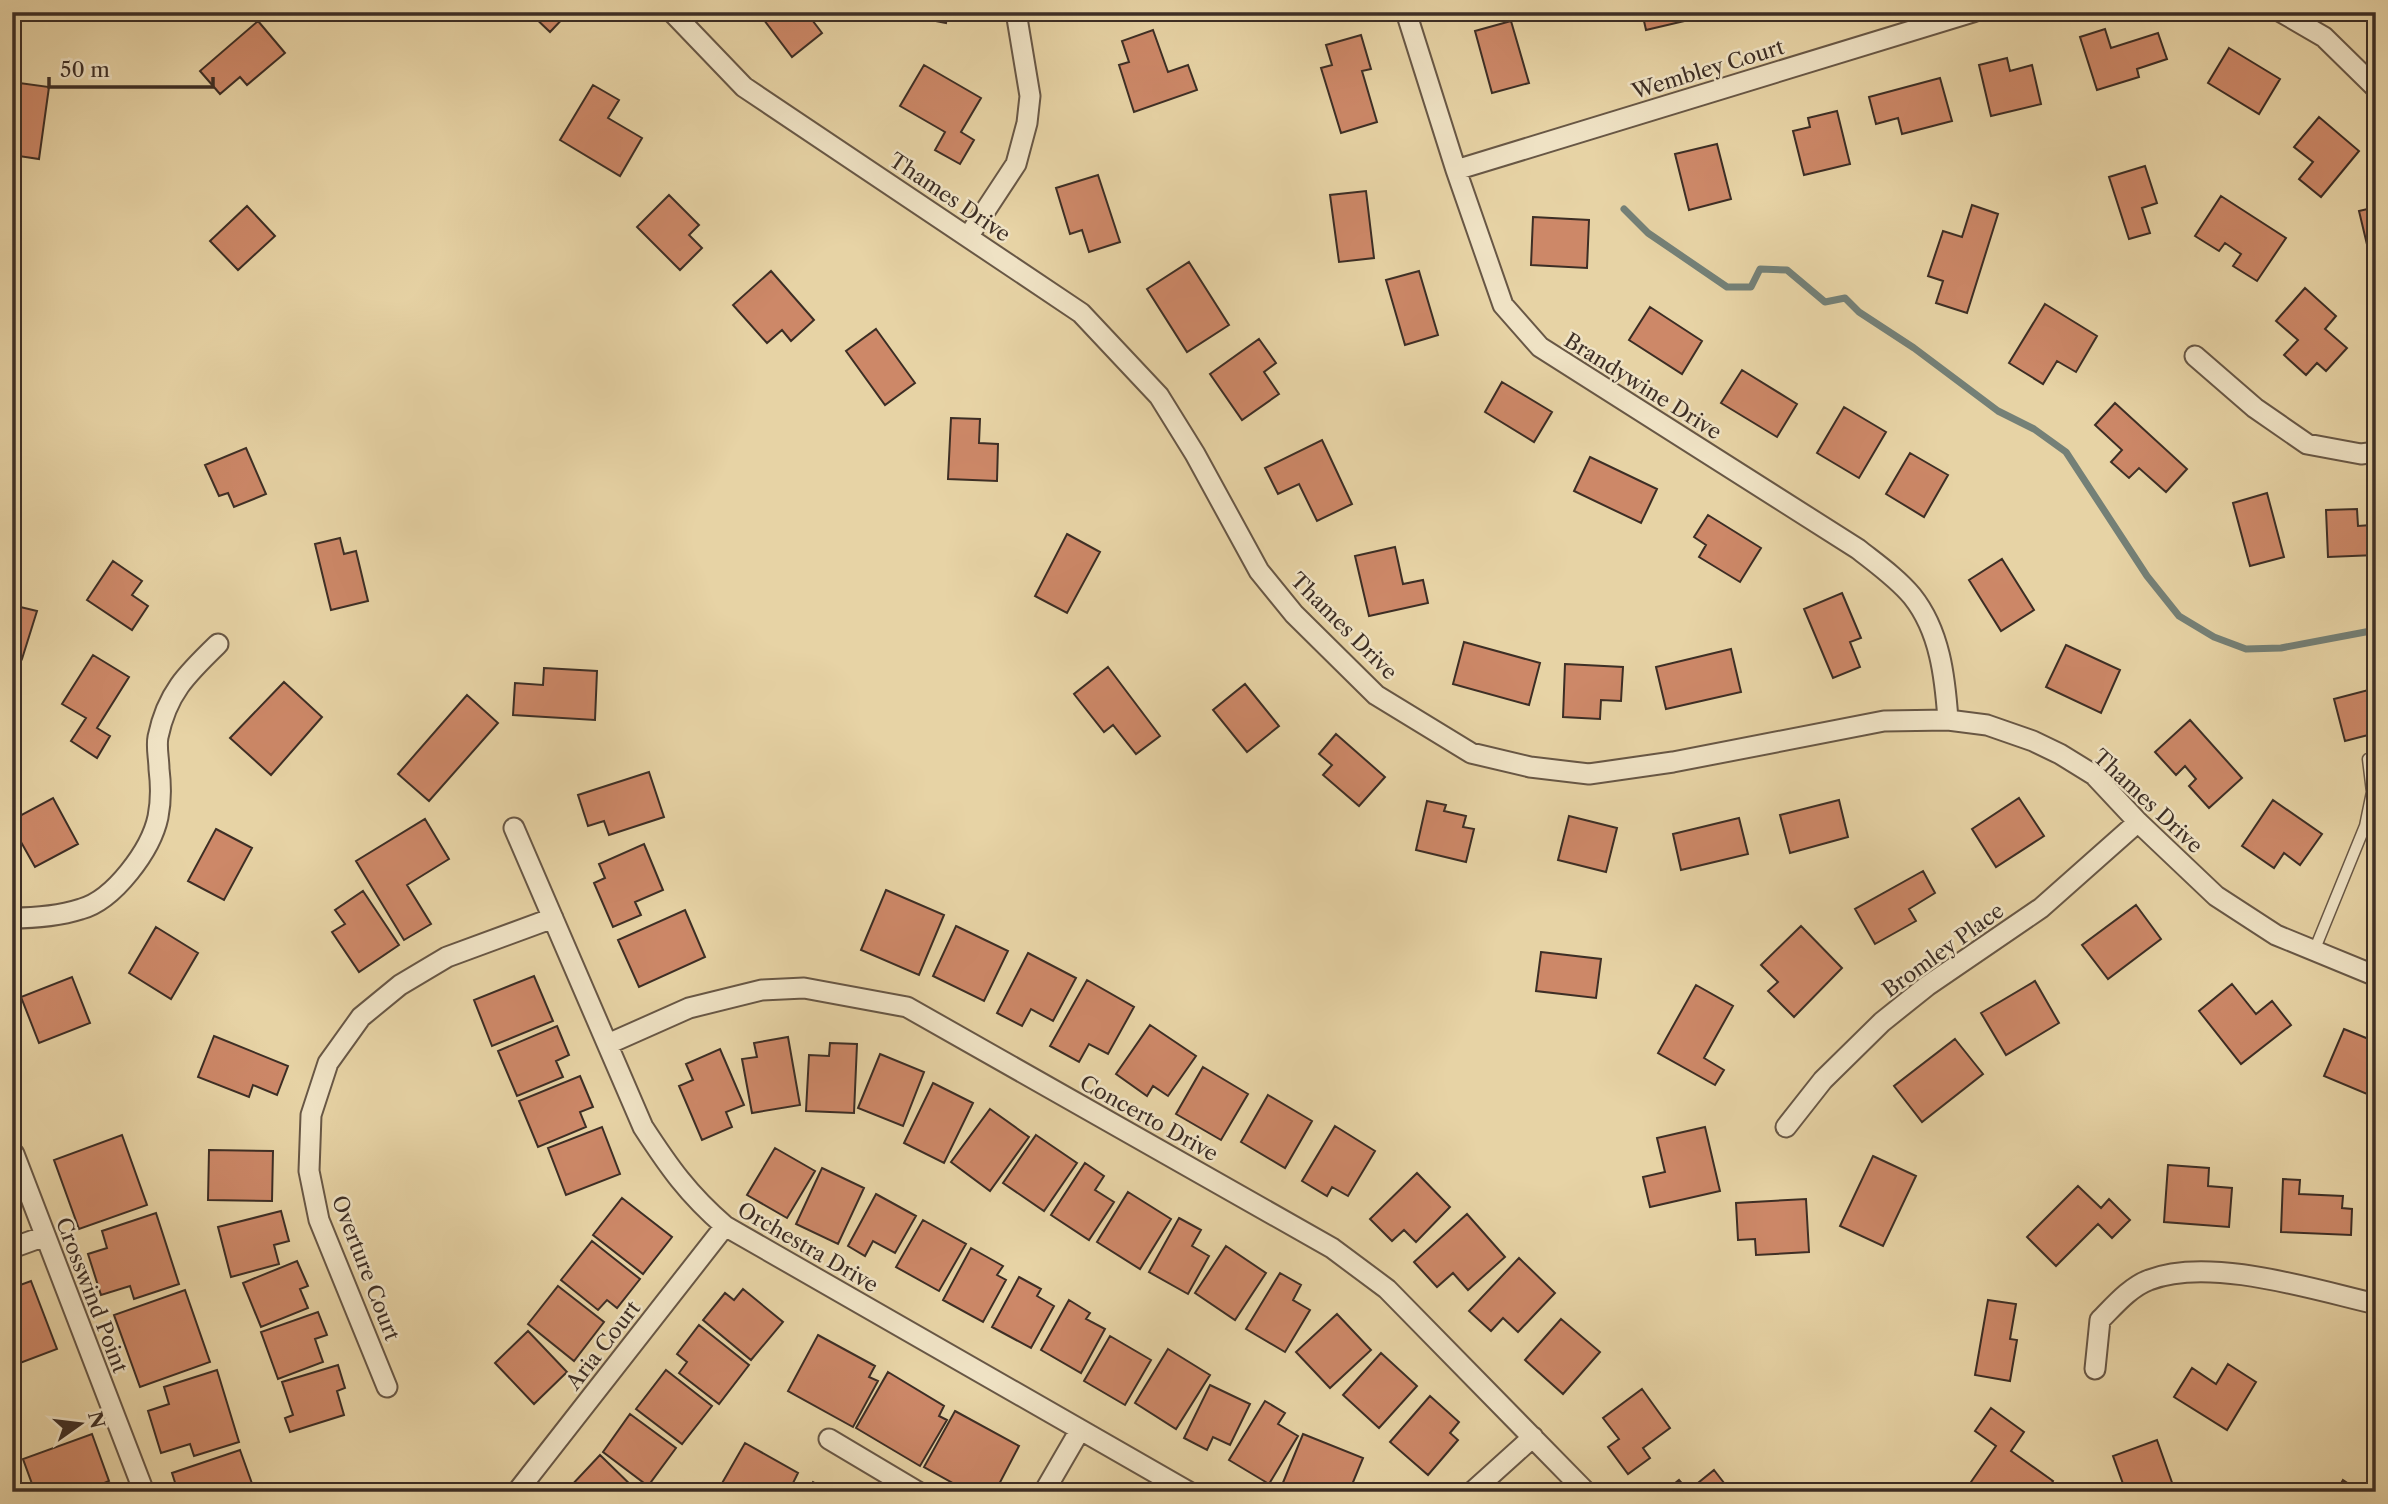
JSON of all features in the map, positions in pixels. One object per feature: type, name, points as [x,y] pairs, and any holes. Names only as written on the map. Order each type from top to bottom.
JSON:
[{"type":"street","name":"Thames Drive","points":[[672,12],[744,87],[1081,313],[1159,396],[1195,454],[1259,571],[1294,614],[1376,695],[1471,753],[1530,767],[1588,774],[1673,762],[1884,721],[1948,720],[1987,725],[2033,741],[2094,775],[2138,822],[2216,897],[2276,935],[2376,976]]},
{"type":"street","points":[[968,237],[1016,163],[1027,123],[1030,96],[1016,12]]},
{"type":"street","name":"Brandywine Drive","points":[[1406,12],[1455,170],[1503,305],[1541,347],[1858,549],[1894,578],[1912,596],[1927,618],[1944,674],[1948,720]]},
{"type":"street","name":"Wembley Court","points":[[1455,170],[1973,12]]},
{"type":"street","points":[[2281,12],[2325,37],[2376,88]]},
{"type":"street","points":[[2195,356],[2255,408],[2307,444],[2361,454],[2376,452]]},
{"type":"street","points":[[12,918],[38,918],[84,909],[121,884],[145,852],[158,819],[160,782],[157,739],[168,706],[183,678],[218,644]]},
{"type":"street","name":"Bromley Place","points":[[1786,1127],[1824,1080],[1882,1022],[1927,986],[2041,908],[2138,822]]},
{"type":"street","name":"Orchestra Drive","points":[[514,828],[643,1127],[669,1167],[697,1202],[725,1226],[1189,1492]]},
{"type":"street","name":"Overture Court","points":[[387,1387],[318,1220],[309,1171],[311,1115],[328,1063],[360,1017],[400,985],[447,957],[553,918]]},
{"type":"street","name":"Concerto Drive","points":[[608,1044],[689,1008],[762,989],[804,988],[906,1007],[1332,1248],[1387,1289],[1586,1492]]},
{"type":"street","name":"Crosswind Point","points":[[13,1154],[144,1492]]},
{"type":"street","name":"Aria Court","points":[[517,1492],[725,1226]]},
{"type":"street","points":[[12,1248],[45,1236]]},
{"type":"street","points":[[2095,1369],[2100,1320],[2124,1297],[2148,1280],[2174,1274],[2220,1272],[2266,1279],[2376,1304]]},
{"type":"street","points":[[1044,1492],[1080,1430]]},
{"type":"street","points":[[1472,1492],[1533,1437]]},
{"type":"street","points":[[829,1439],[918,1492]]},
{"type":"lane","points":[[2314,951],[2365,826],[2372,792],[2368,759]]},
{"type":"building","points":[[529,12],[569,12],[550,32]]},
{"type":"building","points":[[758,12],[806,12],[822,33],[792,57]]},
{"type":"building","points":[[891,12],[948,12],[946,23]]},
{"type":"building","points":[[1642,12],[1709,12],[1710,15],[1646,30]]},
{"type":"building","points":[[258,21],[285,53],[247,85],[240,77],[220,94],[200,71]]},
{"type":"building","points":[[1511,21],[1529,83],[1492,93],[1475,31]]},
{"type":"building","points":[[2105,29],[2111,48],[2158,33],[2167,59],[2137,69],[2139,77],[2097,90],[2080,37]]},
{"type":"building","points":[[1153,30],[1168,72],[1188,65],[1197,90],[1134,112],[1119,65],[1129,62],[1122,41]]},
{"type":"building","points":[[1361,35],[1371,69],[1362,71],[1377,122],[1341,133],[1321,68],[1332,65],[1326,45]]},
{"type":"building","points":[[2229,48],[2280,79],[2259,114],[2208,83]]},
{"type":"building","points":[[2007,58],[2010,71],[2032,65],[2041,104],[1991,116],[1979,65]]},
{"type":"building","points":[[924,65],[981,98],[961,132],[974,140],[960,164],[935,150],[945,132],[900,106]]},
{"type":"building","points":[[1940,78],[1952,121],[1902,134],[1898,118],[1876,124],[1869,97]]},
{"type":"building","points":[[12,82],[49,87],[39,159],[12,155]]},
{"type":"building","points":[[593,85],[619,100],[608,118],[642,138],[620,176],[560,140]]},
{"type":"building","points":[[1837,111],[1850,164],[1804,175],[1793,131],[1810,127],[1808,118]]},
{"type":"building","points":[[2319,117],[2359,151],[2321,197],[2299,179],[2313,162],[2294,147]]},
{"type":"building","points":[[1717,144],[1731,199],[1689,210],[1675,154]]},
{"type":"building","points":[[2145,166],[2157,203],[2142,208],[2150,233],[2129,239],[2109,177]]},
{"type":"building","points":[[1098,175],[1120,242],[1089,252],[1082,230],[1070,234],[1056,188]]},
{"type":"building","points":[[1366,191],[1374,258],[1339,262],[1330,195]]},
{"type":"building","points":[[669,195],[699,225],[689,235],[702,248],[680,270],[637,227]]},
{"type":"building","points":[[2221,196],[2286,238],[2257,281],[2233,266],[2241,254],[2225,243],[2219,251],[2195,236]]},
{"type":"building","points":[[1972,205],[1998,214],[1967,313],[1936,303],[1943,281],[1928,276],[1943,231],[1962,237]]},
{"type":"building","points":[[247,206],[275,236],[238,270],[210,241]]},
{"type":"building","points":[[2376,207],[2376,252],[2369,253],[2359,211]]},
{"type":"building","points":[[1533,217],[1589,220],[1587,268],[1531,265]]},
{"type":"building","points":[[1189,262],[1229,325],[1187,352],[1147,289]]},
{"type":"building","points":[[771,271],[814,320],[791,341],[782,330],[767,343],[733,305]]},
{"type":"building","points":[[1419,271],[1438,335],[1405,345],[1386,280]]},
{"type":"building","points":[[2305,288],[2336,316],[2325,329],[2347,348],[2326,371],[2317,363],[2306,375],[2284,355],[2298,340],[2276,321]]},
{"type":"building","points":[[2045,304],[2097,336],[2076,372],[2057,361],[2043,384],[2009,363]]},
{"type":"building","points":[[1650,307],[1702,341],[1682,374],[1629,340]]},
{"type":"building","points":[[876,329],[915,383],[885,405],[846,351]]},
{"type":"building","points":[[1259,339],[1276,363],[1264,372],[1279,394],[1242,420],[1210,374]]},
{"type":"building","points":[[1742,370],[1797,404],[1777,437],[1721,403]]},
{"type":"building","points":[[1502,382],[1552,412],[1534,442],[1485,412]]},
{"type":"building","points":[[2115,403],[2187,469],[2166,492],[2139,468],[2129,478],[2111,462],[2122,450],[2095,425]]},
{"type":"building","points":[[1844,407],[1886,432],[1859,478],[1817,453]]},
{"type":"building","points":[[951,418],[980,419],[979,443],[998,444],[997,481],[948,479]]},
{"type":"building","points":[[1322,440],[1352,504],[1317,521],[1299,484],[1278,494],[1265,468]]},
{"type":"building","points":[[246,448],[266,494],[234,507],[228,493],[219,496],[205,465]]},
{"type":"building","points":[[1910,453],[1948,475],[1924,517],[1886,494]]},
{"type":"building","points":[[1590,457],[1657,489],[1641,523],[1574,491]]},
{"type":"building","points":[[2267,493],[2284,557],[2250,566],[2233,503]]},
{"type":"building","points":[[2357,509],[2358,526],[2371,525],[2370,510],[2376,509],[2376,555],[2328,557],[2326,510]]},
{"type":"building","points":[[1708,515],[1761,548],[1740,582],[1699,557],[1706,545],[1694,537]]},
{"type":"building","points":[[1067,534],[1100,552],[1067,613],[1035,596]]},
{"type":"building","points":[[340,538],[344,554],[356,551],[368,601],[331,610],[315,544]]},
{"type":"building","points":[[1395,547],[1403,584],[1423,580],[1428,603],[1369,616],[1355,556]]},
{"type":"building","points":[[2002,559],[2034,610],[2001,631],[1969,580]]},
{"type":"building","points":[[113,561],[142,581],[132,595],[148,606],[132,630],[87,600]]},
{"type":"building","points":[[1842,593],[1861,638],[1850,642],[1860,667],[1833,678],[1804,609]]},
{"type":"building","points":[[12,605],[37,611],[22,659],[12,680]]},
{"type":"building","points":[[1464,642],[1540,663],[1529,705],[1453,684]]},
{"type":"building","points":[[2066,645],[2120,670],[2101,713],[2046,687]]},
{"type":"building","points":[[1731,649],[1741,692],[1666,709],[1656,667]]},
{"type":"building","points":[[93,655],[129,677],[97,728],[110,736],[97,758],[71,741],[86,718],[62,704]]},
{"type":"building","points":[[1565,664],[1623,667],[1621,701],[1601,700],[1600,719],[1563,717]]},
{"type":"building","points":[[1108,667],[1160,736],[1136,754],[1113,725],[1104,732],[1074,694]]},
{"type":"building","points":[[544,668],[597,671],[595,720],[513,715],[515,683],[543,685]]},
{"type":"building","points":[[284,682],[322,717],[271,775],[230,738]]},
{"type":"building","points":[[1245,684],[1279,726],[1247,752],[1213,710]]},
{"type":"building","points":[[2376,688],[2376,722],[2369,723],[2372,734],[2345,741],[2334,699]]},
{"type":"building","points":[[467,695],[498,723],[429,801],[398,774]]},
{"type":"building","points":[[2190,720],[2242,778],[2209,808],[2189,786],[2196,779],[2185,766],[2176,775],[2155,752]]},
{"type":"building","points":[[1336,734],[1385,777],[1359,806],[1323,775],[1332,765],[1319,754]]},
{"type":"building","points":[[649,772],[664,817],[609,835],[604,821],[588,826],[578,795]]},
{"type":"building","points":[[53,798],[78,844],[35,867],[12,826],[12,820]]},
{"type":"building","points":[[2019,798],[2044,836],[1996,867],[1972,829]]},
{"type":"building","points":[[1839,800],[1848,837],[1790,853],[1780,815]]},
{"type":"building","points":[[2273,800],[2322,834],[2300,865],[2284,853],[2274,868],[2242,846]]},
{"type":"building","points":[[1427,801],[1446,805],[1444,811],[1466,816],[1463,827],[1474,829],[1466,862],[1416,850]]},
{"type":"building","points":[[1569,816],[1617,828],[1606,872],[1558,860]]},
{"type":"building","points":[[1739,818],[1748,854],[1681,870],[1673,834]]},
{"type":"building","points":[[425,819],[449,859],[407,885],[431,924],[404,940],[356,861]]},
{"type":"building","points":[[216,829],[252,848],[224,900],[188,881]]},
{"type":"building","points":[[644,844],[663,890],[635,902],[641,915],[613,927],[594,883],[605,878],[599,864]]},
{"type":"building","points":[[1923,871],[1935,893],[1909,909],[1916,921],[1875,944],[1855,909]]},
{"type":"building","points":[[886,890],[944,915],[919,975],[861,950]]},
{"type":"building","points":[[363,891],[399,945],[359,972],[332,932],[345,924],[335,910]]},
{"type":"building","points":[[2136,905],[2161,939],[2108,979],[2082,945]]},
{"type":"building","points":[[685,910],[705,957],[639,987],[618,940]]},
{"type":"building","points":[[956,926],[1008,951],[984,1001],[933,976]]},
{"type":"building","points":[[1801,926],[1842,968],[1794,1017],[1768,991],[1778,982],[1761,965]]},
{"type":"building","points":[[156,927],[198,953],[171,999],[129,973]]},
{"type":"building","points":[[1541,952],[1601,959],[1596,998],[1536,991]]},
{"type":"building","points":[[1028,953],[1076,978],[1053,1021],[1031,1009],[1022,1026],[997,1013]]},
{"type":"building","points":[[534,976],[553,1021],[492,1046],[474,1000]]},
{"type":"building","points":[[72,977],[90,1023],[39,1043],[21,997]]},
{"type":"building","points":[[1087,980],[1134,1007],[1108,1054],[1089,1044],[1079,1062],[1050,1046]]},
{"type":"building","points":[[2035,981],[2059,1023],[2006,1055],[1981,1013]]},
{"type":"building","points":[[2232,984],[2256,1014],[2272,1001],[2291,1025],[2241,1064],[2199,1011]]},
{"type":"building","points":[[1696,985],[1733,1006],[1704,1058],[1724,1070],[1715,1085],[1658,1053]]},
{"type":"building","points":[[1150,1025],[1196,1056],[1168,1096],[1153,1086],[1147,1096],[1116,1074]]},
{"type":"building","points":[[557,1026],[569,1055],[556,1061],[563,1077],[517,1096],[498,1051]]},
{"type":"building","points":[[2344,1029],[2376,1042],[2376,1075],[2367,1094],[2324,1076]]},
{"type":"building","points":[[214,1036],[288,1066],[277,1095],[253,1085],[249,1097],[198,1077]]},
{"type":"building","points":[[788,1037],[800,1105],[752,1113],[742,1059],[757,1057],[754,1043]]},
{"type":"building","points":[[1955,1039],[1983,1074],[1922,1122],[1894,1086]]},
{"type":"building","points":[[830,1043],[857,1044],[854,1113],[806,1111],[809,1055],[829,1056]]},
{"type":"building","points":[[720,1049],[744,1105],[726,1112],[732,1127],[702,1140],[679,1086],[693,1080],[686,1064]]},
{"type":"building","points":[[880,1054],[924,1072],[903,1126],[858,1108]]},
{"type":"building","points":[[1203,1067],[1248,1094],[1221,1140],[1176,1114]]},
{"type":"building","points":[[580,1076],[593,1107],[580,1112],[586,1127],[538,1147],[519,1101]]},
{"type":"building","points":[[933,1083],[973,1103],[944,1163],[904,1143]]},
{"type":"building","points":[[1268,1095],[1312,1121],[1285,1168],[1241,1142]]},
{"type":"building","points":[[990,1109],[1029,1137],[990,1191],[951,1162]]},
{"type":"building","points":[[1335,1126],[1375,1151],[1348,1196],[1332,1187],[1327,1196],[1302,1181]]},
{"type":"building","points":[[602,1127],[620,1174],[566,1195],[548,1148]]},
{"type":"building","points":[[1705,1127],[1720,1191],[1650,1207],[1643,1177],[1665,1172],[1657,1138]]},
{"type":"building","points":[[122,1135],[147,1205],[79,1229],[54,1160]]},
{"type":"building","points":[[1036,1135],[1077,1163],[1044,1211],[1003,1183]]},
{"type":"building","points":[[775,1148],[815,1171],[787,1218],[747,1195]]},
{"type":"building","points":[[209,1150],[273,1151],[272,1201],[208,1200]]},
{"type":"building","points":[[1873,1156],[1916,1176],[1883,1246],[1840,1226]]},
{"type":"building","points":[[1085,1163],[1104,1176],[1095,1190],[1114,1202],[1089,1240],[1051,1215]]},
{"type":"building","points":[[2168,1165],[2209,1168],[2208,1186],[2232,1188],[2229,1227],[2164,1222]]},
{"type":"building","points":[[822,1168],[864,1188],[838,1244],[796,1224]]},
{"type":"building","points":[[1417,1173],[1450,1207],[1416,1242],[1404,1230],[1392,1241],[1370,1219]]},
{"type":"building","points":[[2283,1179],[2300,1180],[2299,1194],[2343,1196],[2342,1208],[2352,1209],[2351,1235],[2281,1232]]},
{"type":"building","points":[[2078,1186],[2101,1208],[2109,1199],[2130,1220],[2112,1238],[2098,1224],[2056,1266],[2027,1237]]},
{"type":"building","points":[[1128,1192],[1171,1219],[1140,1269],[1097,1242]]},
{"type":"building","points":[[876,1194],[916,1216],[895,1253],[873,1241],[865,1256],[848,1246]]},
{"type":"building","points":[[622,1198],[672,1237],[643,1274],[593,1235]]},
{"type":"building","points":[[1806,1199],[1809,1252],[1756,1255],[1755,1239],[1738,1240],[1736,1203]]},
{"type":"building","points":[[281,1211],[289,1241],[274,1245],[279,1264],[231,1277],[218,1227]]},
{"type":"building","points":[[156,1213],[179,1284],[134,1299],[130,1286],[101,1295],[88,1254],[107,1248],[102,1231]]},
{"type":"building","points":[[1467,1214],[1505,1257],[1468,1290],[1453,1273],[1437,1287],[1414,1262]]},
{"type":"building","points":[[1179,1218],[1201,1230],[1192,1246],[1209,1256],[1188,1294],[1149,1272]]},
{"type":"building","points":[[923,1220],[966,1244],[939,1291],[896,1267]]},
{"type":"building","points":[[592,1241],[640,1279],[617,1308],[607,1300],[598,1310],[561,1280]]},
{"type":"building","points":[[1226,1246],[1266,1273],[1235,1320],[1195,1293]]},
{"type":"building","points":[[971,1248],[1003,1266],[997,1275],[1006,1280],[983,1322],[943,1300]]},
{"type":"building","points":[[1519,1258],[1555,1293],[1518,1332],[1503,1318],[1491,1331],[1469,1311]]},
{"type":"building","points":[[297,1261],[308,1286],[300,1289],[308,1308],[261,1327],[243,1283]]},
{"type":"building","points":[[1280,1273],[1301,1285],[1293,1300],[1310,1310],[1285,1352],[1246,1329]]},
{"type":"building","points":[[1019,1277],[1041,1289],[1037,1296],[1054,1306],[1031,1348],[992,1327]]},
{"type":"building","points":[[31,1281],[57,1349],[12,1366],[12,1288]]},
{"type":"building","points":[[558,1286],[604,1322],[574,1361],[528,1324]]},
{"type":"building","points":[[743,1289],[783,1322],[751,1360],[703,1320],[725,1293],[734,1300]]},
{"type":"building","points":[[185,1290],[210,1362],[140,1387],[114,1315]]},
{"type":"building","points":[[1069,1300],[1090,1313],[1086,1319],[1105,1329],[1081,1373],[1041,1350]]},
{"type":"building","points":[[1988,1300],[2016,1304],[2010,1339],[2017,1340],[2010,1381],[1975,1375]]},
{"type":"building","points":[[318,1312],[327,1335],[315,1339],[323,1362],[278,1379],[261,1332]]},
{"type":"building","points":[[1337,1314],[1371,1350],[1330,1388],[1296,1352]]},
{"type":"building","points":[[1561,1319],[1600,1352],[1563,1394],[1525,1360]]},
{"type":"building","points":[[699,1325],[749,1365],[719,1404],[679,1373],[687,1362],[677,1354]]},
{"type":"building","points":[[528,1331],[567,1372],[534,1404],[495,1363]]},
{"type":"building","points":[[818,1335],[875,1366],[869,1377],[878,1381],[853,1427],[788,1391]]},
{"type":"building","points":[[1110,1336],[1151,1360],[1125,1405],[1084,1381]]},
{"type":"building","points":[[1168,1349],[1210,1375],[1176,1429],[1135,1403]]},
{"type":"building","points":[[1381,1353],[1417,1386],[1379,1428],[1343,1395]]},
{"type":"building","points":[[2228,1364],[2256,1382],[2227,1430],[2174,1397],[2192,1368],[2216,1384]]},
{"type":"building","points":[[338,1365],[345,1388],[337,1391],[344,1415],[290,1432],[285,1418],[293,1415],[282,1382]]},
{"type":"building","points":[[217,1370],[239,1442],[194,1456],[190,1444],[161,1453],[148,1411],[169,1404],[164,1387]]},
{"type":"building","points":[[666,1370],[712,1406],[682,1444],[636,1409]]},
{"type":"building","points":[[888,1372],[944,1406],[939,1416],[947,1420],[920,1466],[856,1428]]},
{"type":"building","points":[[1210,1385],[1250,1404],[1230,1445],[1213,1437],[1207,1450],[1184,1438]]},
{"type":"building","points":[[1642,1389],[1670,1428],[1643,1448],[1650,1458],[1628,1474],[1608,1447],[1619,1439],[1603,1418]]},
{"type":"building","points":[[1430,1396],[1459,1422],[1450,1433],[1458,1440],[1428,1475],[1390,1442]]},
{"type":"building","points":[[1265,1401],[1285,1413],[1278,1424],[1298,1436],[1269,1484],[1229,1460]]},
{"type":"building","points":[[1991,1408],[2024,1432],[2011,1451],[2053,1481],[2046,1492],[1984,1492],[1971,1482],[1996,1446],[1975,1431]]},
{"type":"building","points":[[955,1411],[1019,1446],[995,1492],[969,1492],[924,1467]]},
{"type":"building","points":[[630,1414],[676,1448],[648,1486],[603,1452]]},
{"type":"building","points":[[92,1434],[109,1481],[97,1486],[99,1492],[35,1492],[23,1459]]},
{"type":"building","points":[[1303,1434],[1363,1458],[1349,1492],[1299,1492],[1282,1485]]},
{"type":"building","points":[[2157,1440],[2175,1491],[2126,1492],[2113,1456]]},
{"type":"building","points":[[745,1443],[798,1473],[793,1483],[804,1489],[802,1492],[717,1492]]},
{"type":"building","points":[[240,1450],[255,1492],[178,1492],[172,1473]]},
{"type":"building","points":[[600,1455],[638,1492],[570,1492],[568,1489]]},
{"type":"building","points":[[1714,1470],[1731,1492],[1664,1492],[1679,1480],[1688,1491]]},
{"type":"building","points":[[2343,1480],[2361,1492],[2336,1492]]},
{"type":"building","points":[[813,1482],[831,1492],[807,1492]]},
{"type":"waterway","points":[[1624,209],[1648,233],[1727,287],[1751,287],[1760,269],[1787,270],[1825,302],[1845,298],[1859,312],[1914,348],[1998,411],[2034,429],[2066,452],[2147,576],[2179,616],[2214,637],[2246,649],[2281,648],[2376,630]]}]
